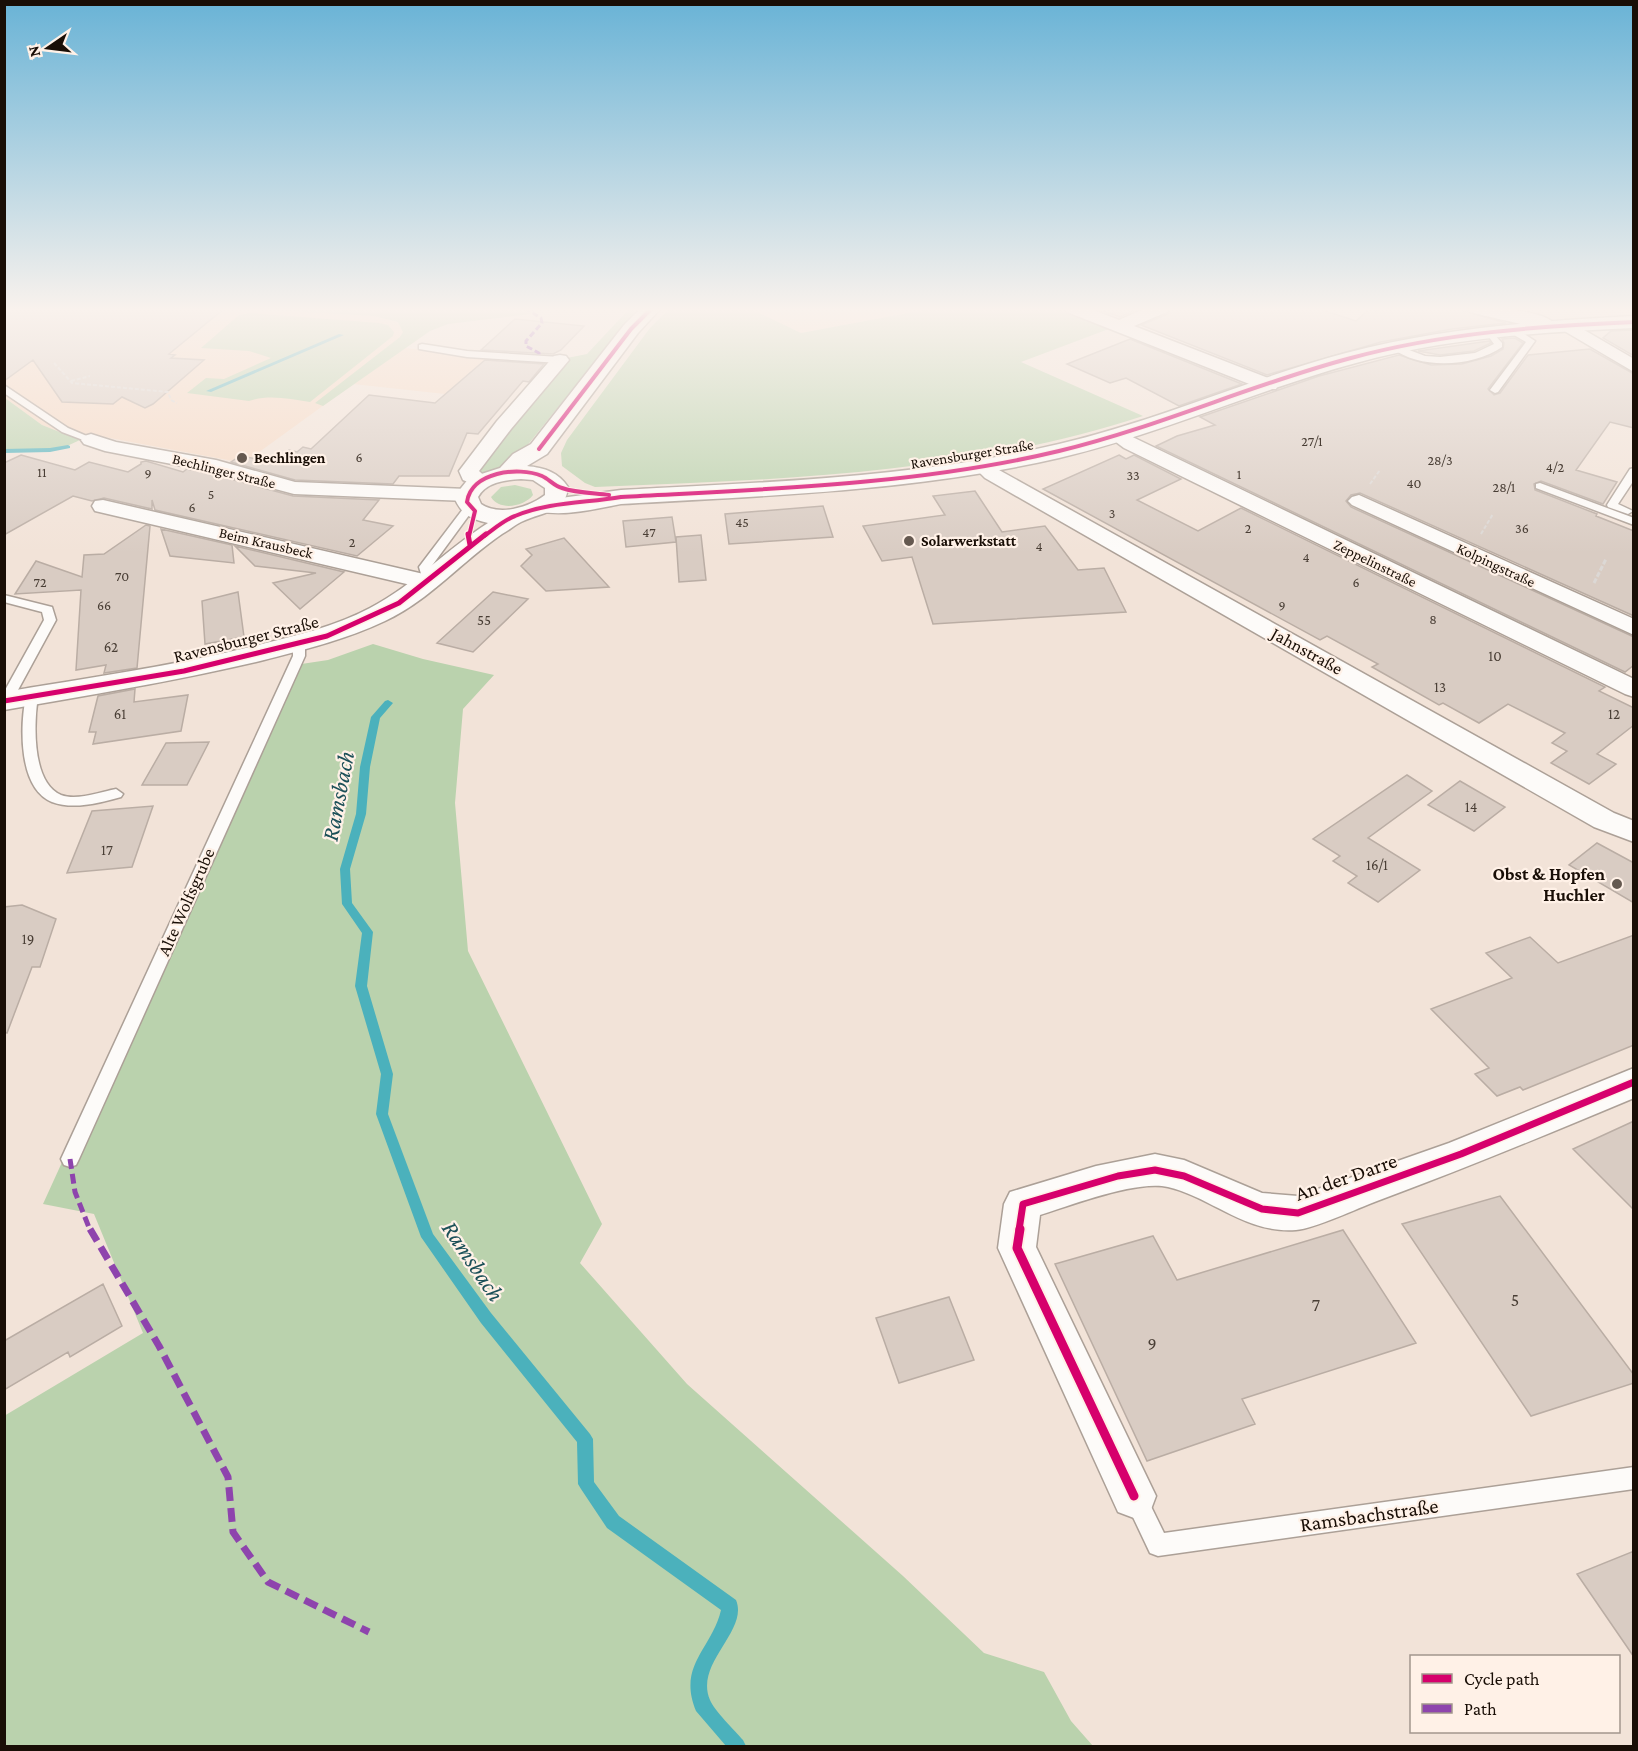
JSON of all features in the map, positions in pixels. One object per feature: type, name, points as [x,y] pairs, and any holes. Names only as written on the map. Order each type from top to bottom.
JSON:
[{"type":"street","points":[[470,545],[468,531],[473,498],[469,471],[504,424],[534,390]]},
{"type":"street","points":[[507,473],[521,459],[539,449],[584,390]]},
{"type":"street","name":"Ravensburger Straße","points":[[514,516],[494,516],[473,498],[507,473],[588,503],[621,497],[903,477],[983,466],[1064,450],[1118,436],[1255,390]]},
{"type":"street","name":"Zeppelinstraße","points":[[1118,436],[1142,450],[1634,689]]},
{"type":"street","name":"Bechlinger Straße","points":[[91,440],[112,447],[216,466],[294,488],[473,498]]},
{"type":"street","points":[[539,449],[547,489]]},
{"type":"street","name":"Jahnstraße","points":[[983,466],[1019,489],[1604,820],[1634,832]]},
{"type":"street","name":"Ravensburger Straße","points":[[14,699],[184,671],[298,645],[343,630],[377,615],[429,582],[470,545],[514,516],[547,489]]},
{"type":"street","name":"Kolpingstraße","points":[[1359,501],[1634,628]]},
{"type":"street","name":"Beim Krausbeck","points":[[103,506],[429,582]]},
{"type":"street","name":"An der Darre","points":[[1134,1496],[1017,1248],[1023,1204],[1142,1171],[1166,1170],[1251,1206],[1278,1214],[1298,1213],[1461,1154],[1634,1082]]},
{"type":"lane","points":[[6,390],[56,424],[91,440]]},
{"type":"lane","points":[[1634,471],[1612,505],[1634,513]]},
{"type":"lane","points":[[1540,486],[1634,522]]},
{"type":"lane","points":[[429,582],[425,567],[473,498]]},
{"type":"lane","points":[[4,598],[40,606],[48,610],[50,620],[14,699],[30,726],[33,773],[42,788],[55,798],[75,801],[116,794]]},
{"type":"lane","name":"Alte Wolfsgrube","points":[[70,1159],[299,657],[298,645]]},
{"type":"lane","name":"Ramsbachstraße","points":[[1134,1496],[1158,1545],[1634,1478]]},
{"type":"path","points":[[148,390],[168,392],[171,400],[177,403]]},
{"type":"shaded area","points":[[5,390],[345,390],[244,463],[94,435],[80,440],[42,425],[5,398]]},
{"type":"shaded area","points":[[406,390],[450,390],[445,394]]},
{"type":"green space","points":[[191,390],[325,390],[310,402],[272,397],[249,401],[187,393]]},
{"type":"green space","points":[[332,390],[346,390],[323,406],[315,403]]},
{"type":"green space","points":[[537,390],[572,390],[526,447],[503,471],[476,476],[479,460]]},
{"type":"green space","points":[[604,390],[1084,390],[1143,416],[1009,451],[872,471],[734,481],[595,487],[585,483],[562,466],[561,453],[567,440]]},
{"type":"green space","points":[[5,398],[42,425],[80,440],[67,446],[69,447],[50,451],[5,452]]},
{"type":"green space","points":[[515,485],[531,489],[533,495],[524,502],[512,506],[500,504],[491,497],[501,487]]},
{"type":"green space","points":[[373,644],[423,659],[494,675],[463,709],[455,803],[468,951],[602,1224],[580,1263],[687,1384],[903,1576],[984,1653],[1044,1672],[1071,1721],[1093,1746],[5,1746],[4,1416],[143,1333],[94,1214],[43,1204],[288,666],[328,660]]},
{"type":"building","points":[[54,390],[170,390],[145,408],[122,397],[113,404],[62,402]]},
{"type":"building","points":[[450,390],[516,390],[478,434],[467,433],[449,476],[399,476],[393,484],[295,480],[231,462],[240,456],[274,462],[289,450],[297,452],[303,447],[311,449],[369,395],[435,403]]},
{"type":"building","points":[[1148,390],[1226,390],[1179,406]]},
{"type":"building","points":[[1279,390],[1489,390],[1494,395],[1502,390],[1634,390],[1634,428],[1610,422],[1576,470],[1617,482],[1603,504],[1541,481],[1534,484],[1535,490],[1634,531],[1634,616],[1360,493],[1351,495],[1346,501],[1351,507],[1634,637],[1634,665],[1625,672],[1156,446],[1177,436],[1215,425],[1200,417]]},
{"type":"building","points":[[21,455],[75,470],[89,462],[128,472],[146,461],[183,472],[187,469],[212,474],[293,496],[379,500],[363,520],[393,526],[357,556],[155,510],[152,500],[152,509],[104,498],[92,501],[73,496],[4,535],[4,463]]},
{"type":"building","points":[[1119,455],[1126,459],[1134,455],[1181,479],[1137,500],[1198,531],[1241,508],[1605,687],[1599,691],[1634,708],[1634,725],[1597,754],[1616,764],[1589,784],[1551,763],[1567,751],[1552,743],[1565,733],[1508,704],[1479,723],[1443,703],[1439,705],[1372,667],[1378,664],[1327,636],[1320,640],[1043,489]]},
{"type":"building","points":[[975,491],[1002,532],[1045,526],[1078,570],[1104,568],[1126,612],[933,624],[912,557],[882,561],[863,526],[945,515],[933,496]]},
{"type":"building","points":[[823,506],[833,537],[729,544],[725,514]]},
{"type":"building","points":[[672,517],[676,542],[626,547],[623,521]]},
{"type":"building","points":[[146,525],[150,526],[137,668],[104,673],[106,665],[76,670],[81,590],[15,594],[36,561],[82,577],[84,555],[104,554]]},
{"type":"building","points":[[161,529],[232,545],[234,563],[170,556]]},
{"type":"building","points":[[701,535],[706,580],[679,582],[676,537]]},
{"type":"building","points":[[564,538],[609,587],[546,591],[521,566],[532,555],[526,549]]},
{"type":"building","points":[[235,546],[344,572],[300,609],[273,583],[316,573],[255,566]]},
{"type":"building","points":[[238,592],[244,637],[205,644],[202,601]]},
{"type":"building","points":[[493,592],[528,599],[473,652],[437,643]]},
{"type":"building","points":[[135,689],[134,702],[188,695],[181,731],[93,744],[96,732],[89,732],[98,696]]},
{"type":"building","points":[[209,742],[187,785],[142,785],[166,743]]},
{"type":"building","points":[[1407,775],[1432,791],[1368,838],[1420,870],[1378,902],[1348,883],[1357,876],[1333,861],[1340,856],[1313,839]]},
{"type":"building","points":[[1460,781],[1505,807],[1474,831],[1428,805]]},
{"type":"building","points":[[153,806],[132,867],[67,873],[92,811]]},
{"type":"building","name":"Obst & Hopfen Huchler","points":[[1597,843],[1634,863],[1634,903],[1569,865]]},
{"type":"building","points":[[22,905],[56,919],[40,967],[32,967],[7,1033],[4,1032],[4,907]]},
{"type":"building","points":[[1634,935],[1634,1045],[1523,1090],[1520,1087],[1497,1096],[1475,1074],[1489,1068],[1431,1009],[1512,978],[1486,953],[1530,937],[1558,963]]},
{"type":"building","points":[[1634,1121],[1634,1210],[1573,1149]]},
{"type":"building","points":[[1500,1196],[1634,1375],[1634,1383],[1531,1416],[1402,1224]]},
{"type":"building","points":[[1343,1230],[1416,1343],[1242,1399],[1255,1424],[1147,1461],[1055,1264],[1153,1236],[1177,1280]]},
{"type":"building","points":[[103,1284],[122,1326],[70,1357],[68,1352],[4,1390],[4,1341]]},
{"type":"building","points":[[949,1297],[974,1360],[899,1383],[876,1318]]},
{"type":"building","points":[[1634,1551],[1634,1657],[1577,1574]]},
{"type":"waterway","name":"Ramsbach","points":[[4,451],[50,450],[68,447]]},
{"type":"waterway","name":"Ramsbach","points":[[388,703],[376,717],[365,767],[361,814],[345,869],[347,904],[368,932],[361,986],[387,1074],[382,1114],[428,1237],[486,1318],[585,1439],[586,1484],[613,1522],[730,1606],[726,1624],[701,1668],[698,1681],[702,1705],[737,1746]]},
{"type":"marked path","points":[[70,1159],[75,1192],[93,1237],[159,1346],[228,1477],[233,1532],[268,1582],[369,1632]]},
{"type":"cycle path","points":[[539,449],[584,390]]},
{"type":"cycle path","points":[[4,701],[184,671],[327,636],[399,603],[428,582],[470,545],[514,516],[546,506],[588,503],[621,497],[809,486],[996,464],[1118,436],[1252,390]]},
{"type":"cycle path","points":[[470,545],[468,532],[475,511],[467,502],[468,492],[474,484],[483,479],[507,473],[531,473],[543,476],[564,489],[609,495]]},
{"type":"cycle path","points":[[1134,1496],[1017,1248],[1023,1204],[1118,1176],[1155,1170],[1184,1176],[1262,1209],[1280,1213],[1298,1213],[1461,1154],[1634,1082]]},
{"type":"place","name":"Bechlingen","points":[[242,458]]},
{"type":"place","name":"Solarwerkstatt","points":[[909,541]]},
{"type":"place","name":"Obst & Hopfen Huchler","points":[[1617,884]]}]
